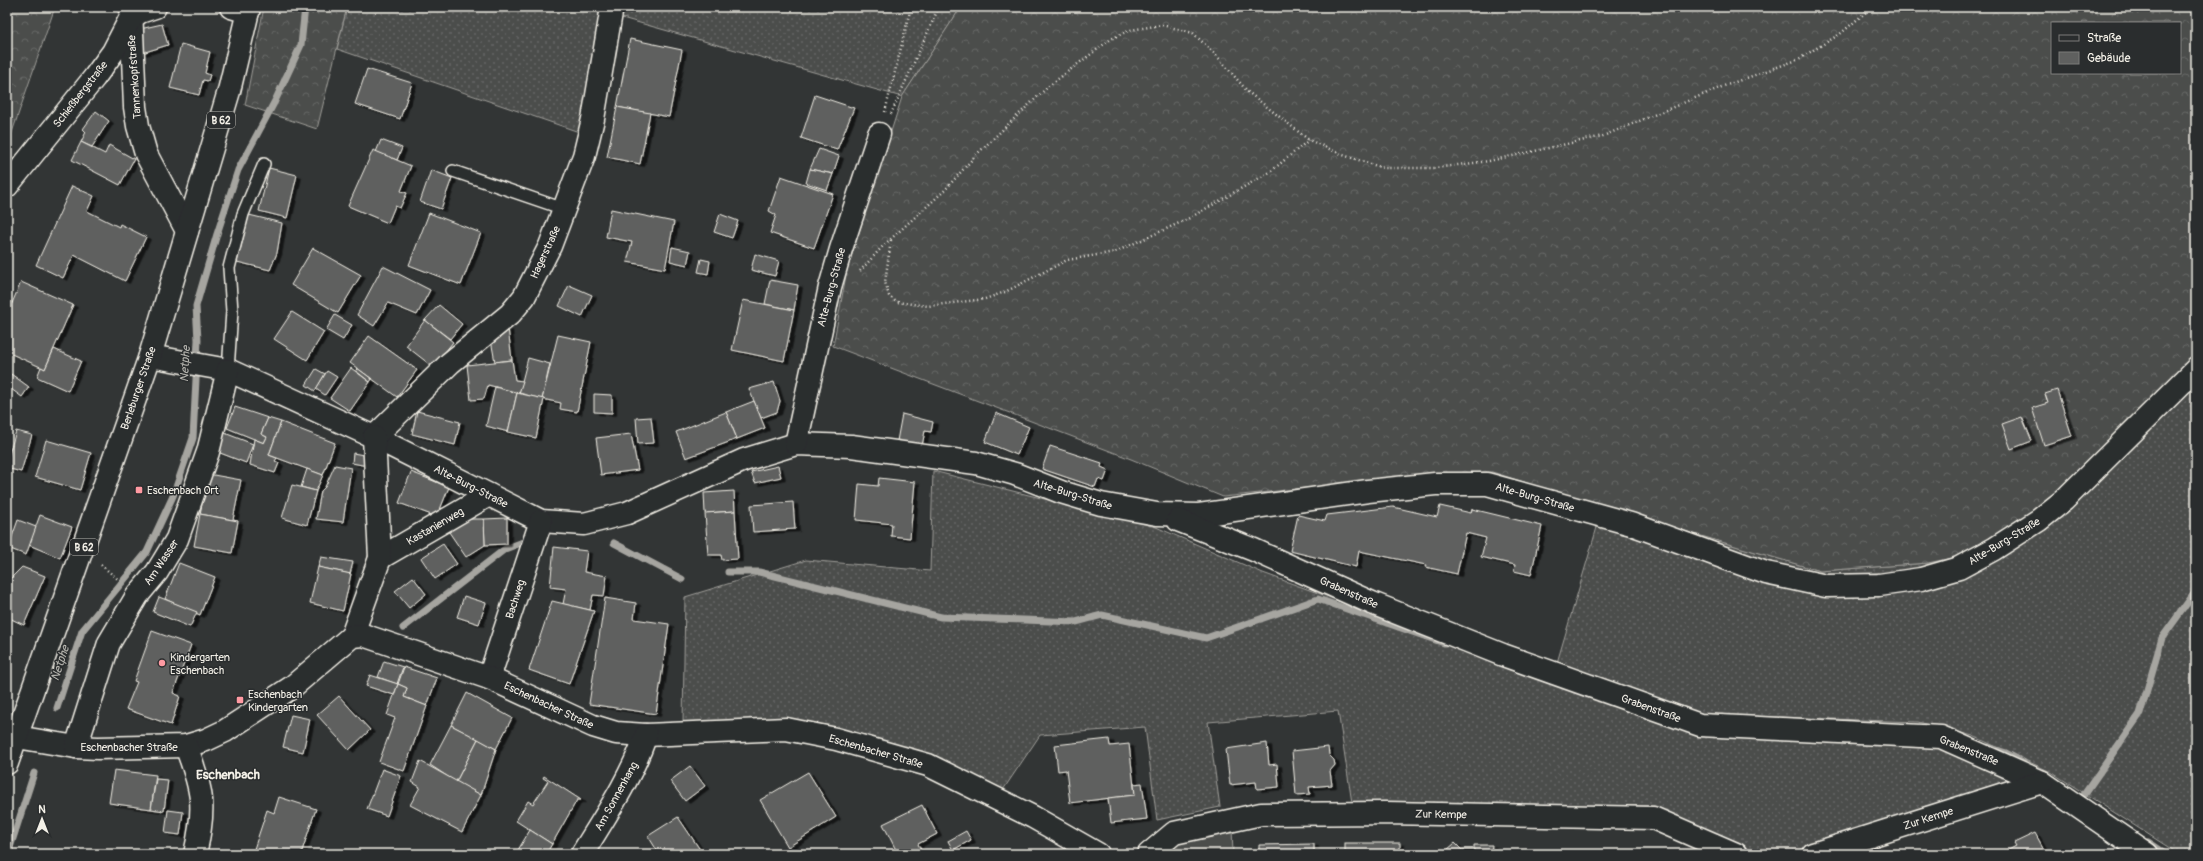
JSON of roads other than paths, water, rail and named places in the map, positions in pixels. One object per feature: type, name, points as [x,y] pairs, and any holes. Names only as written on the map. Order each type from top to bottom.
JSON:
[{"type":"street","points":[[131,13],[140,12],[155,7]]},
{"type":"street","name":"Hagerstraße","points":[[374,437],[450,363],[510,314],[524,296],[550,246],[584,156],[593,119],[612,7]]},
{"type":"street","name":"Berleburger Straße","points":[[7,763],[150,356],[229,91],[243,9]]},
{"type":"street","name":"Schießbergstraße","points":[[7,186],[94,78],[112,52],[131,13]]},
{"type":"street","name":"Tannenkopfstraße","points":[[131,13],[135,107],[140,133],[146,154],[187,231]]},
{"type":"street","name":"Alte-Burg-Straße","points":[[796,444],[830,287],[879,134]]},
{"type":"street","name":"Alte-Burg-Straße","points":[[150,356],[219,368],[374,437],[541,521],[584,524],[627,512],[744,460],[796,444],[852,446],[976,463],[1015,474],[1061,492],[1101,504],[1157,514],[1199,515],[1368,491],[1435,484],[1487,484],[1631,524],[1766,573],[1826,586],[1879,585],[1921,580],[1959,568],[1994,549],[2039,520],[2064,500],[2196,369]]},
{"type":"street","name":"Am Wasser","points":[[76,747],[109,644],[137,596],[157,572],[177,539],[208,452],[219,368]]},
{"type":"street","points":[[352,636],[380,558],[374,437]]},
{"type":"street","name":"Kastanienweg","points":[[380,558],[489,495]]},
{"type":"street","name":"Grabenstraße","points":[[1157,514],[1200,528],[1372,603],[1496,652],[1700,725],[1942,737],[2042,782],[2147,854]]},
{"type":"street","name":"Bachweg","points":[[489,678],[541,521]]},
{"type":"street","name":"Eschenbacher Straße","points":[[17,737],[76,747],[186,746],[206,740],[225,731],[292,687],[352,636],[363,635],[489,678],[592,726],[616,733],[646,735],[786,729],[836,739],[928,765],[1033,817],[1098,854]]},
{"type":"street","name":"Am Sonnenhang","points":[[582,854],[617,798],[637,760],[646,735]]},
{"type":"street","points":[[186,746],[199,783],[202,805],[202,826],[195,854]]},
{"type":"street","name":"Zur Kempe","points":[[1813,854],[2042,782]]},
{"type":"street","name":"Zur Kempe","points":[[1148,854],[1174,833],[1261,814],[1386,813],[1653,818],[1736,854]]},
{"type":"lane","points":[[219,368],[232,311],[229,268],[243,214],[264,164]]},
{"type":"lane","points":[[453,171],[564,209]]},
{"type":"waterway","name":"Netphe","points":[[57,708],[82,631],[147,552],[173,496],[193,438],[198,340],[196,306],[238,170],[275,101],[301,45],[305,7]]},
{"type":"waterway","points":[[403,628],[505,549],[523,542]]},
{"type":"waterway","points":[[614,543],[682,579]]},
{"type":"waterway","points":[[728,572],[759,572],[941,617],[1076,622],[1102,615],[1206,638],[1318,599],[1444,643]]},
{"type":"waterway","points":[[2081,799],[2140,714],[2162,638],[2196,591]]},
{"type":"waterway","points":[[1988,747],[2006,753],[2023,762]]},
{"type":"waterway","name":"Netphe","points":[[8,854],[34,773]]},
{"type":"waterway","points":[[2148,842],[2166,854]]},
{"type":"place","name":"Eschenbach Ort","points":[[139,490]]},
{"type":"place","name":"Kindergarten Eschenbach","points":[[162,663]]},
{"type":"place","name":"Eschenbach Kindergarten","points":[[240,700]]},
{"type":"district","name":"Eschenbach","points":[[228,774]]}]
